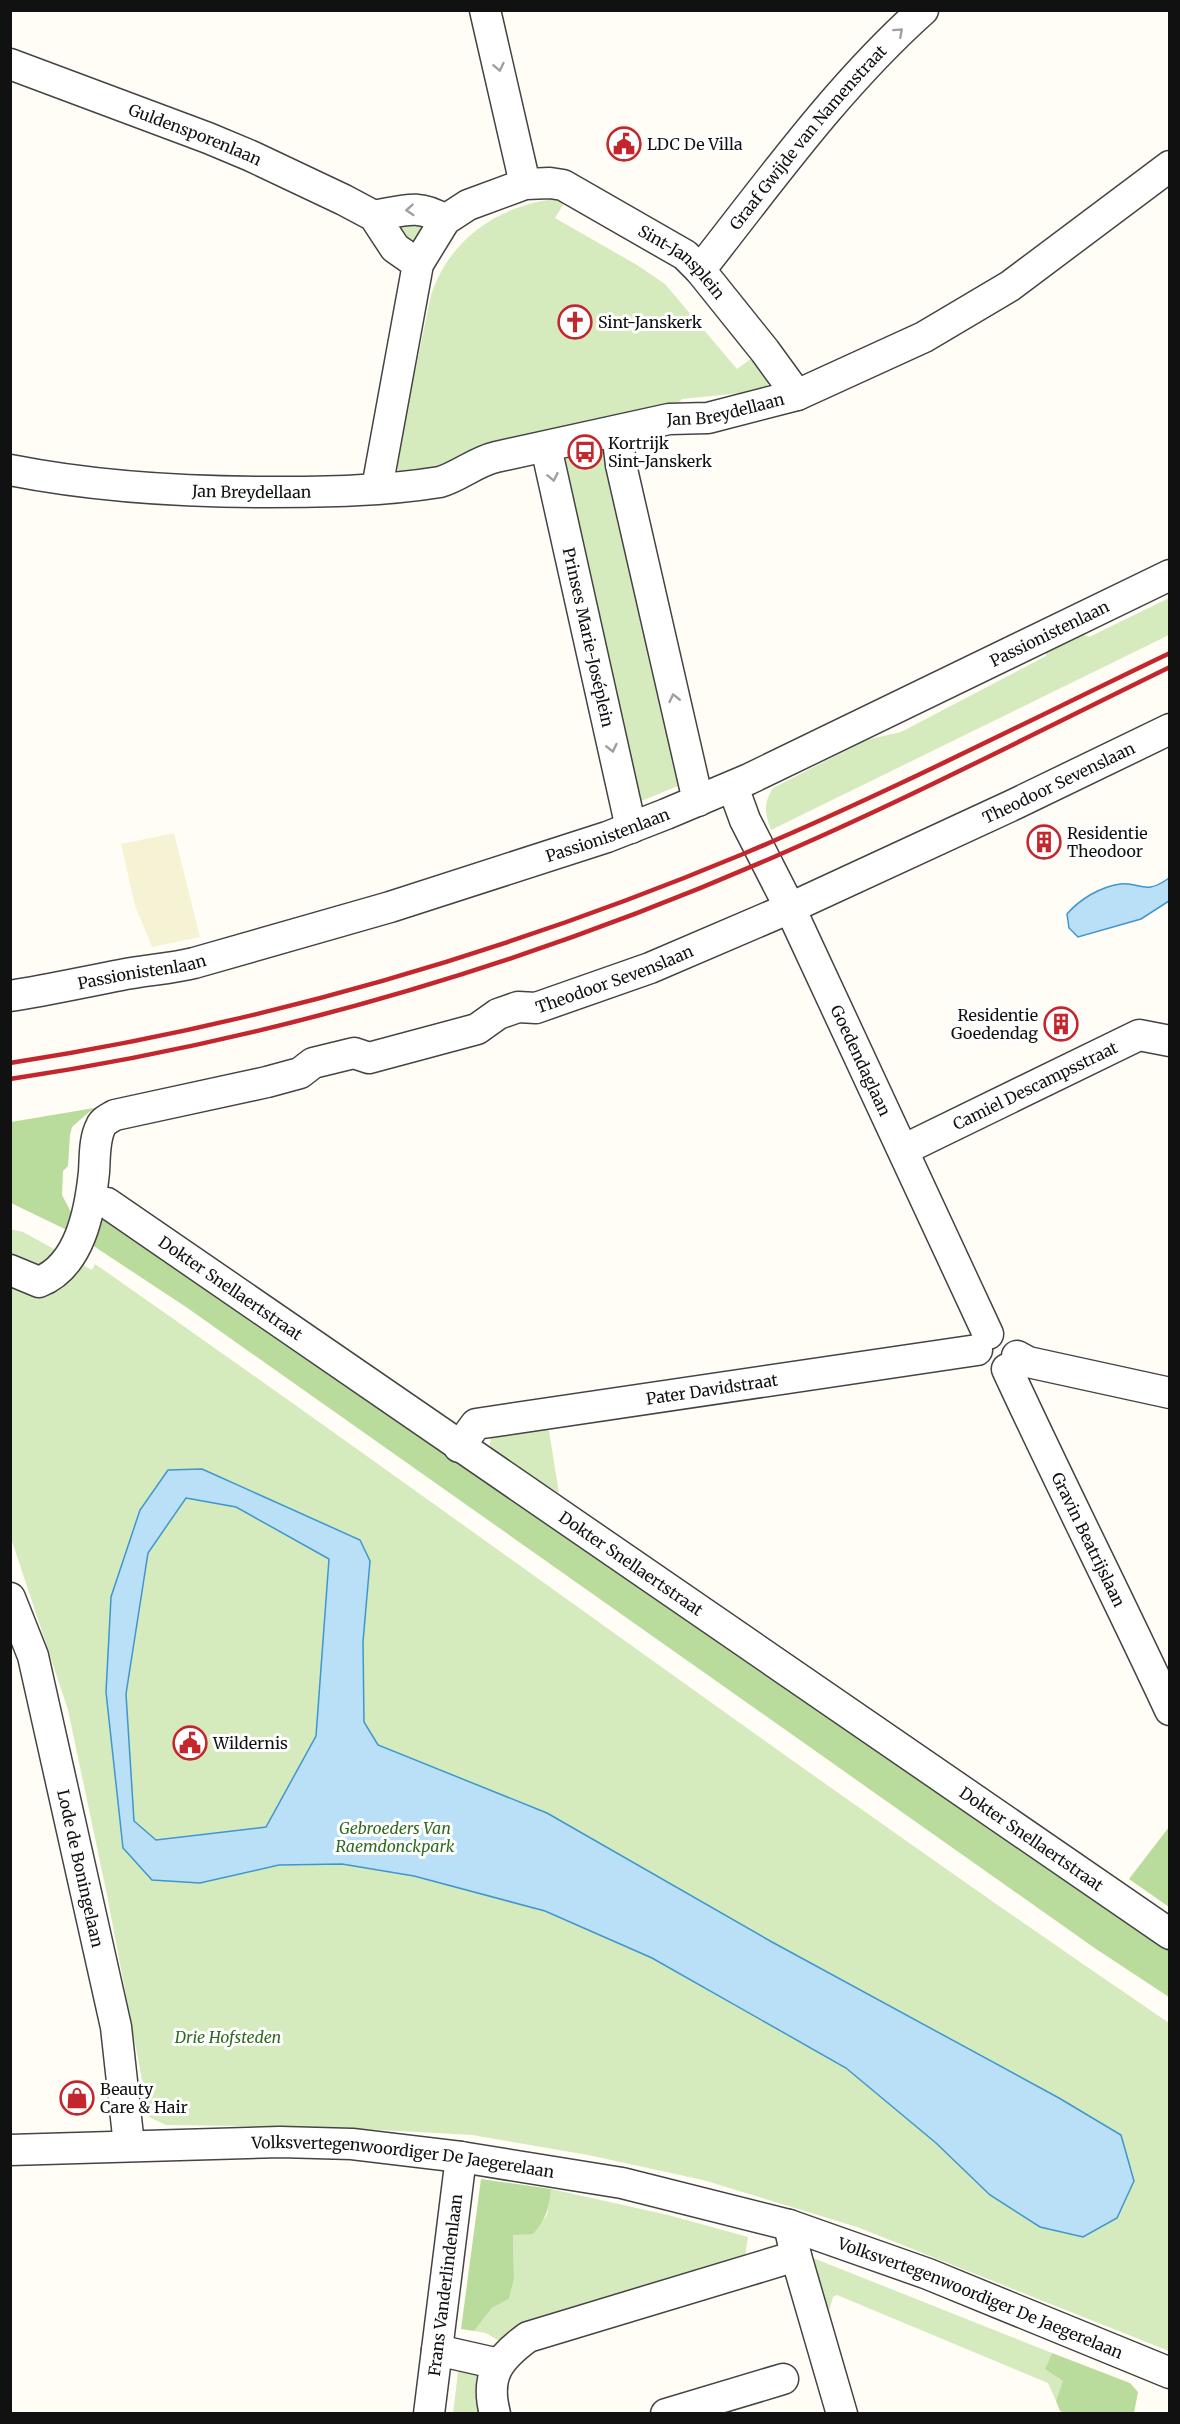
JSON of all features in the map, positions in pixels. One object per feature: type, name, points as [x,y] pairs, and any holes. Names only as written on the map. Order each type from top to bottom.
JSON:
[{"type":"street","points":[[377,488],[418,264],[445,220],[468,205],[525,184],[485,10]]},
{"type":"street","name":"Graaf Gwijde van Namenstraat","points":[[700,270],[825,111],[886,44],[923,10]]},
{"type":"street","name":"Guldensporenlaan","points":[[10,64],[251,156],[374,216]]},
{"type":"street","name":"Jan Breydellaan","points":[[10,470],[94,484],[165,491],[339,492],[440,482],[487,459],[669,419],[708,418],[797,395],[924,337],[1010,286],[1170,166]]},
{"type":"street","name":"Sint-Jansplein","points":[[525,184],[537,182],[563,185],[676,249],[700,270],[797,395]]},
{"type":"street","points":[[418,264],[395,248],[374,216],[415,208],[430,212],[445,220]]},
{"type":"street","points":[[618,431],[621,465],[698,801]]},
{"type":"street","name":"Prinses Marie-Joséplein","points":[[546,447],[631,828]]},
{"type":"street","name":"Passionistenlaan","points":[[10,996],[76,986],[121,975],[163,970],[194,963],[390,907],[631,828],[733,787],[1170,575]]},
{"type":"street","name":"Theodoor Sevenslaan","points":[[10,1270],[39,1282],[53,1276],[69,1260],[91,1202],[97,1135],[102,1124],[115,1115],[267,1082],[300,1073],[313,1063],[354,1053],[369,1058],[477,1029],[498,1014],[518,1008],[537,1008],[650,968],[790,908],[1015,804],[1166,740]]},
{"type":"street","name":"Goedendaglaan","points":[[733,787],[745,819],[790,908],[903,1150],[982,1342],[980,1362],[985,1367],[999,1371],[1012,1362]]},
{"type":"street","name":"Camiel Descampsstraat","points":[[903,1150],[1139,1035],[1170,1041]]},
{"type":"street","name":"Dokter Snellaertstraat","points":[[91,1202],[107,1203],[1170,1934]]},
{"type":"street","name":"Pater Davidstraat","points":[[459,1447],[476,1424],[982,1342]]},
{"type":"street","points":[[1012,1362],[1028,1362],[1170,1393]]},
{"type":"street","name":"Gravin Beatrijslaan","points":[[1012,1362],[1051,1464],[1131,1625],[1170,1710]]},
{"type":"street","name":"Lode de Boningelaan","points":[[10,1598],[33,1656],[116,2027],[129,2145]]},
{"type":"street","name":"Volksvertegenwoordiger De Jaegerelaan","points":[[10,2150],[280,2142],[340,2144],[461,2157],[622,2183],[789,2225],[928,2274],[1170,2373]]},
{"type":"street","name":"Frans Vanderlindenlaan","points":[[429,2414],[461,2157]]},
{"type":"street","points":[[789,2225],[842,2414]]},
{"type":"street","points":[[495,2414],[491,2398],[492,2379],[499,2364],[511,2349],[528,2337],[796,2256]]},
{"type":"street","points":[[437,2350],[499,2364]]},
{"type":"street","points":[[666,2414],[783,2379]]},
{"type":"shaded area","points":[[174,833],[200,937],[152,947],[135,906],[121,844]]},
{"type":"green space","points":[[562,198],[566,200],[555,218],[637,265],[665,284],[737,369],[756,355],[769,379],[767,388],[756,397],[742,393],[682,399],[675,407],[460,463],[403,474],[393,462],[401,439],[431,295],[440,274],[451,256],[481,227],[519,207]]},
{"type":"green space","points":[[400,224],[424,224],[423,238],[411,244],[398,229]]},
{"type":"green space","points":[[605,445],[685,783],[634,804],[560,454]]},
{"type":"green space","points":[[1169,598],[1169,635],[771,830],[766,809],[773,788],[866,740],[901,732],[1046,656],[1047,647],[1079,633],[1089,637]]},
{"type":"green space","points":[[100,1107],[89,1112],[72,1127],[70,1135],[68,1166],[63,1171],[62,1195],[73,1216],[73,1233],[11,1203],[11,1122]]},
{"type":"green space","points":[[104,1218],[152,1248],[783,1687],[1169,1950],[1169,1997],[1096,1949],[186,1307],[89,1243],[92,1227]]},
{"type":"green space","name":"Gebroeders Van Raemdonckpark","points":[[10,1229],[23,1232],[92,1270],[95,1264],[899,1836],[1169,2023],[1169,2351],[857,2227],[703,2180],[588,2155],[472,2135],[326,2127],[166,2125],[149,2117],[107,1895],[68,1710],[11,1538]]},
{"type":"green space","points":[[548,1425],[559,1493],[541,1482],[518,1474],[491,1454],[492,1434]]},
{"type":"green space","points":[[1169,1827],[1169,1907],[1129,1879]]},
{"type":"green space","points":[[481,2179],[551,2189],[546,2213],[533,2234],[513,2235],[514,2279],[509,2299],[492,2308],[474,2331],[461,2329]]},
{"type":"green space","points":[[551,2189],[668,2215],[748,2237],[745,2257],[503,2343],[486,2333],[474,2331],[492,2308],[509,2299],[514,2279],[513,2234],[533,2234],[547,2215]]},
{"type":"green space","points":[[813,2258],[1052,2353],[1045,2369],[1064,2381],[1056,2401],[1048,2383],[837,2295],[833,2297],[829,2311]]},
{"type":"green space","points":[[1052,2353],[1130,2383],[1138,2392],[1134,2413],[1066,2414],[1060,2411],[1056,2401],[1063,2381],[1045,2369]]},
{"type":"green space","points":[[458,2372],[472,2373],[484,2379],[486,2413],[453,2414]]},
{"type":"water","points":[[1169,878],[1169,901],[1141,919],[1078,937],[1069,928],[1067,914],[1084,899],[1098,891],[1120,884],[1154,886]]},
{"type":"water","points":[[202,1469],[360,1540],[370,1561],[363,1642],[364,1722],[378,1745],[547,1813],[772,1942],[1059,2098],[1121,2135],[1134,2181],[1117,2218],[1083,2237],[1040,2227],[990,2195],[936,2143],[846,2068],[652,1958],[545,1911],[414,1876],[342,1864],[279,1865],[200,1883],[152,1880],[123,1848],[106,1692],[111,1597],[140,1510],[168,1470]],"holes":[[[186,1498],[236,1507],[329,1559],[316,1736],[266,1827],[156,1840],[134,1821],[126,1694],[148,1553]]]},
{"type":"railway","points":[[10,1063],[198,1028],[291,1006],[383,981],[565,923],[654,890],[797,831],[904,782],[1170,653]]},
{"type":"railway","points":[[10,1079],[209,1042],[307,1018],[404,992],[596,928],[690,892],[832,831],[929,786],[1170,667]]},
{"type":"place","name":"LDC De Villa","points":[[624,144]]},
{"type":"place","name":"Sint-Janskerk","points":[[575,322]]},
{"type":"place","name":"Kortrijk Sint-Janskerk","points":[[585,452]]},
{"type":"place","name":"Residentie Theodoor","points":[[1044,842]]},
{"type":"place","name":"Residentie Goedendag","points":[[1061,1024]]},
{"type":"place","name":"Wildernis","points":[[190,1743]]},
{"type":"place","name":"Beauty Care & Hair","points":[[77,2098]]},
{"type":"park label","name":"Drie Hofsteden","points":[[228,2037]]}]
